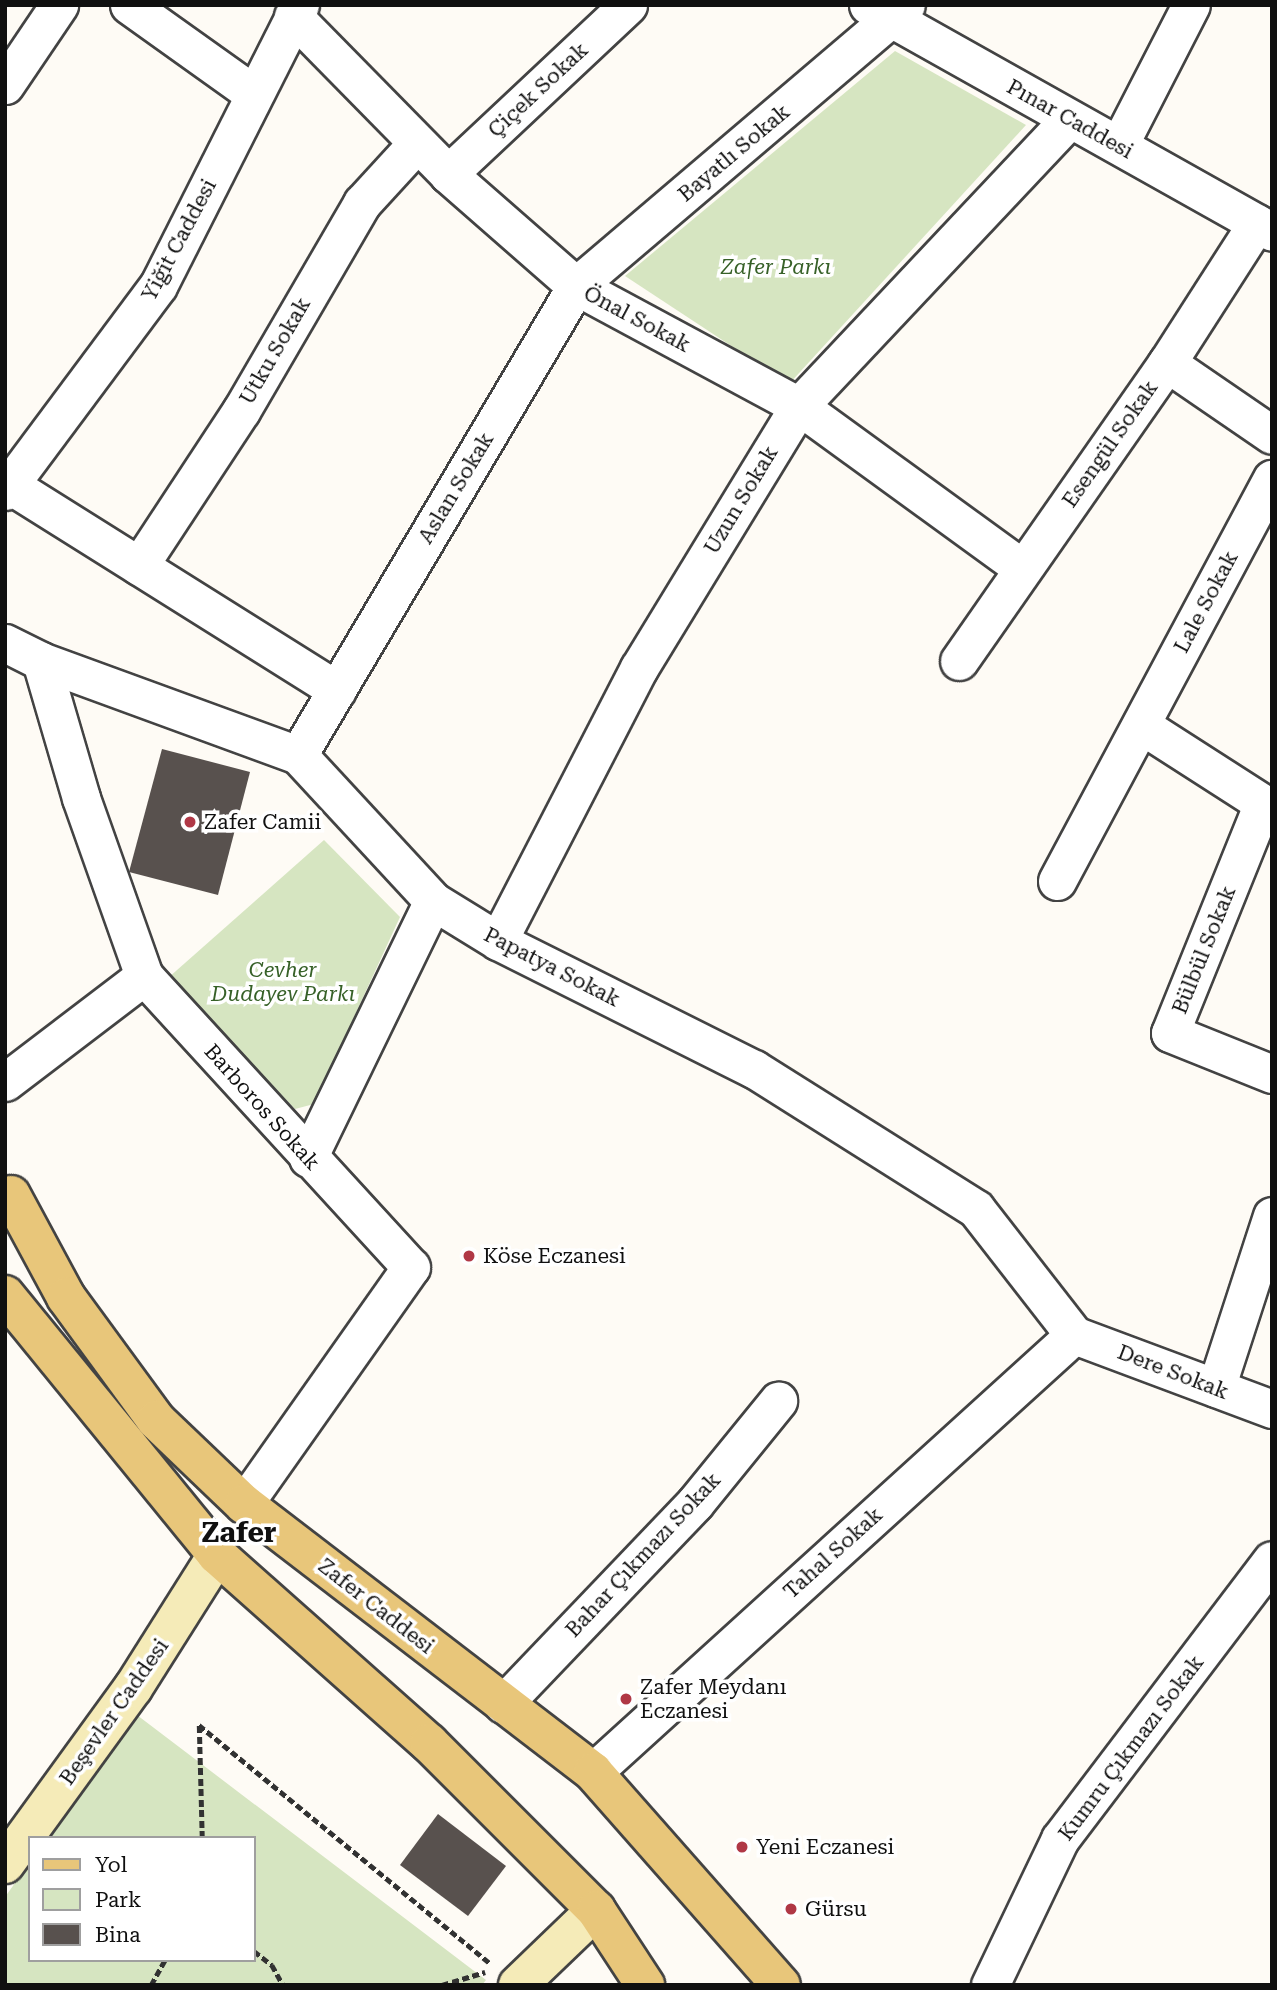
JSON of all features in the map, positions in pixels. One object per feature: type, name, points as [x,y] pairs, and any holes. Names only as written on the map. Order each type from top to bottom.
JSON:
[{"type":"main road","name":"Zafer Caddesi","points":[[8,1189],[66,1297],[156,1420],[244,1504],[593,1772],[781,1985]]},
{"type":"main road","name":"Zafer Caddesi","points":[[5,1232],[13,1208],[8,1189]]},
{"type":"main road","points":[[5,1295],[217,1555],[429,1743],[596,1910],[645,1985]]},
{"type":"street","points":[[5,85],[59,5]]},
{"type":"street","points":[[129,5],[254,94]]},
{"type":"street","name":"Çiçek Sokak","points":[[448,174],[628,5]]},
{"type":"street","points":[[1119,145],[1191,5]]},
{"type":"street","name":"Pınar Caddesi","points":[[889,10],[1069,119],[1264,228]]},
{"type":"street","name":"Bayatlı Sokak","points":[[576,286],[889,10]]},
{"type":"street","name":"Yiğit Caddesi","points":[[8,488],[158,286],[296,11]]},
{"type":"street","name":"Önal Sokak","points":[[296,11],[448,174],[576,286],[799,406],[1022,568]]},
{"type":"street","name":"Uzun Sokak","points":[[498,942],[639,668],[799,406],[1069,119]]},
{"type":"street","name":"Utku Sokak","points":[[139,566],[241,411],[362,203],[417,143]]},
{"type":"street","name":"Esengül Sokak","points":[[959,661],[1264,228]]},
{"type":"street","name":"Aslan Sokak","points":[[298,755],[576,286]]},
{"type":"street","points":[[1167,363],[1272,435]]},
{"type":"street","name":"Lale Sokak","points":[[1057,881],[1272,479]]},
{"type":"street","points":[[8,488],[337,690]]},
{"type":"street","name":"Papatya Sokak","points":[[5,643],[41,661],[298,755],[433,901],[498,942],[754,1069],[976,1209],[1074,1335]]},
{"type":"street","name":"Barboros Sokak","points":[[41,661],[81,799],[144,976],[308,1158],[411,1267],[244,1504]]},
{"type":"street","points":[[1141,725],[1267,806]]},
{"type":"street","name":"Bülbül Sokak","points":[[1267,806],[1170,1033],[1272,1074]]},
{"type":"street","points":[[308,1158],[433,901]]},
{"type":"street","points":[[5,1082],[144,976]]},
{"type":"street","points":[[1216,1388],[1272,1216]]},
{"type":"street","name":"Dere Sokak","points":[[1074,1335],[1272,1409]]},
{"type":"street","name":"Tahal Sokak","points":[[593,1772],[1074,1335]]},
{"type":"street","name":"Bahar Çıkmazı Sokak","points":[[503,1704],[695,1503],[778,1401]]},
{"type":"street","name":"Beşevler Caddesi","points":[[12,1841],[133,1688],[217,1555]]},
{"type":"street","name":"Kumru Çıkmazı Sokak","points":[[989,1985],[1060,1839],[1272,1560]]},
{"type":"street","points":[[518,1985],[596,1910]]},
{"type":"path","points":[[202,1836],[199,1725],[496,1968],[442,1985]]},
{"type":"path","points":[[256,1953],[271,1965],[283,1985]]},
{"type":"path","points":[[151,1985],[164,1962]]},
{"type":"green space","name":"Zafer Parkı","points":[[895,51],[1026,125],[789,384],[625,276]]},
{"type":"green space","name":"Cevher Dudayev Parkı","points":[[324,840],[400,917],[314,1104],[295,1109],[168,978]]},
{"type":"green space","points":[[133,1712],[486,1980],[482,1985],[5,1985],[5,1897],[28,1865],[28,1962],[256,1962],[256,1836],[47,1836]]},
{"type":"building","name":"Zafer Camii","points":[[162,749],[250,772],[218,895],[129,872]]},
{"type":"building","points":[[438,1814],[506,1866],[468,1916],[400,1865]]},
{"type":"place","name":"Zafer Camii","points":[[190,822]]},
{"type":"place","name":"Köse Eczanesi","points":[[469,1256]]},
{"type":"place","name":"Zafer Meydanı Eczanesi","points":[[626,1699]]},
{"type":"place","name":"Yeni Eczanesi","points":[[742,1847]]},
{"type":"place","name":"Gürsu","points":[[791,1909]]},
{"type":"district","name":"Zafer","points":[[239,1533]]}]
